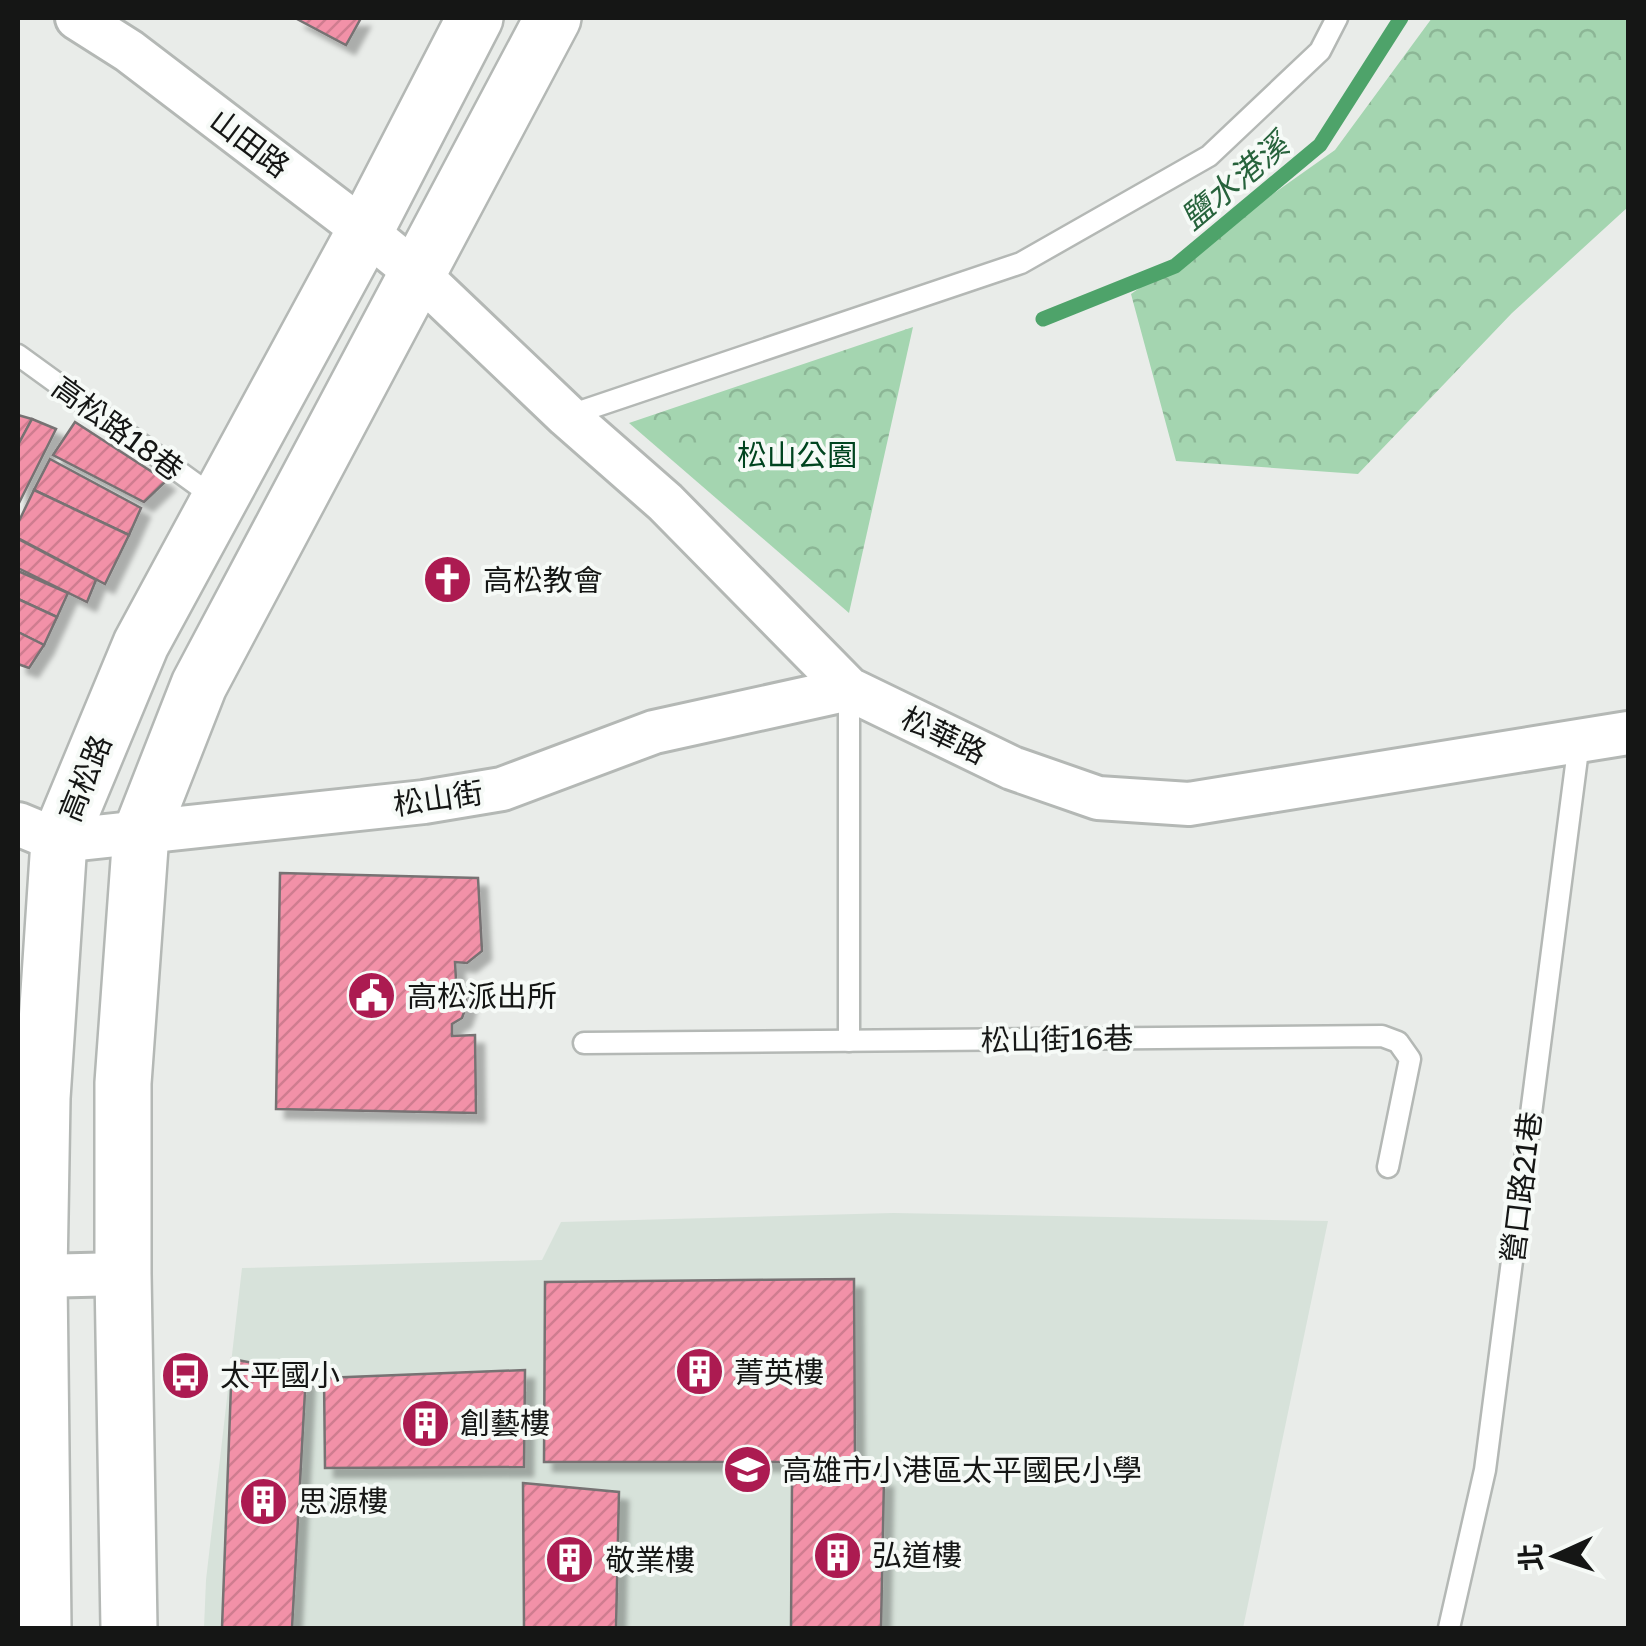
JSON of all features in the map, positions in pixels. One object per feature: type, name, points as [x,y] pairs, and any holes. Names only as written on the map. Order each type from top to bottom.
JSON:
[{"type":"street","name":"山田路","points":[[78,18],[137,34],[418,275]]},
{"type":"street","name":"高松路","points":[[42,1628],[28,1271],[42,1098],[38,832],[365,231],[475,18]]},
{"type":"street","points":[[129,1628],[123,1083],[141,833],[199,684],[553,18]]},
{"type":"street","name":"松華路","points":[[418,275],[665,502],[849,689],[1012,768],[1098,798],[1189,804],[1628,733]]},
{"type":"street","name":"松山街","points":[[38,832],[141,833],[424,802],[502,789],[654,732],[849,689]]},
{"type":"street","points":[[28,1271],[123,1274]]},
{"type":"lane","points":[[567,416],[1022,263],[1209,156],[1320,51],[1337,18]]},
{"type":"lane","name":"高松路18巷","points":[[18,355],[219,501]]},
{"type":"lane","points":[[849,689],[849,1042]]},
{"type":"lane","name":"營口路21巷","points":[[1448,1628],[1485,1470],[1579,742]]},
{"type":"lane","name":"松山街16巷","points":[[584,1044],[1382,1036],[1398,1042],[1410,1059],[1388,1167]]},
{"type":"shaded area","name":"高雄市小港區太平國民小學","points":[[893,1213],[1328,1221],[1243,1628],[204,1628],[206,1580],[242,1268],[542,1260],[561,1222]]},
{"type":"green space","points":[[1432,18],[1628,18],[1628,207],[1512,313],[1358,474],[1176,461],[1131,294],[1335,150]]},
{"type":"green space","name":"松山公園","points":[[913,327],[849,613],[629,423]]},
{"type":"building","points":[[295,18],[361,18],[346,45]]},
{"type":"building","points":[[18,415],[32,419],[18,445]]},
{"type":"building","points":[[32,419],[56,429],[18,505],[18,445]]},
{"type":"building","points":[[75,422],[166,481],[144,502],[53,455]]},
{"type":"building","points":[[50,459],[141,508],[129,535],[34,490]]},
{"type":"building","points":[[34,490],[129,535],[105,584],[18,538],[18,523]]},
{"type":"building","points":[[18,539],[96,580],[87,602],[18,568]]},
{"type":"building","points":[[18,571],[68,593],[57,617],[18,599]]},
{"type":"building","points":[[18,599],[57,617],[44,645],[18,632]]},
{"type":"building","points":[[18,632],[44,645],[29,668],[18,664]]},
{"type":"building","name":"高松派出所","points":[[280,873],[478,878],[482,951],[467,963],[455,962],[456,980],[463,988],[467,1004],[462,1018],[452,1024],[452,1036],[475,1035],[476,1113],[276,1109]]},
{"type":"building","name":"菁英樓","points":[[854,1279],[855,1462],[544,1462],[545,1282]]},
{"type":"building","name":"思源樓","points":[[232,1359],[306,1373],[292,1628],[222,1628]]},
{"type":"building","name":"創藝樓","points":[[525,1370],[524,1467],[325,1468],[324,1378]]},
{"type":"building","name":"弘道樓","points":[[884,1478],[881,1628],[791,1628],[792,1481]]},
{"type":"building","name":"敬業樓","points":[[523,1483],[619,1492],[616,1628],[524,1628]]},
{"type":"waterway","name":"鹽水港溪","points":[[1043,319],[1175,266],[1320,145],[1401,18]]},
{"type":"place","name":"高松教會","points":[[448,580]]},
{"type":"place","name":"高松派出所","points":[[372,996]]},
{"type":"place","name":"菁英樓","points":[[699,1372]]},
{"type":"place","name":"太平國小","points":[[185,1375]]},
{"type":"place","name":"創藝樓","points":[[425,1423]]},
{"type":"place","name":"高雄市小港區太平國民小學","points":[[747,1470]]},
{"type":"place","name":"思源樓","points":[[263,1501]]},
{"type":"place","name":"弘道樓","points":[[837,1555]]},
{"type":"place","name":"敬業樓","points":[[570,1560]]}]
